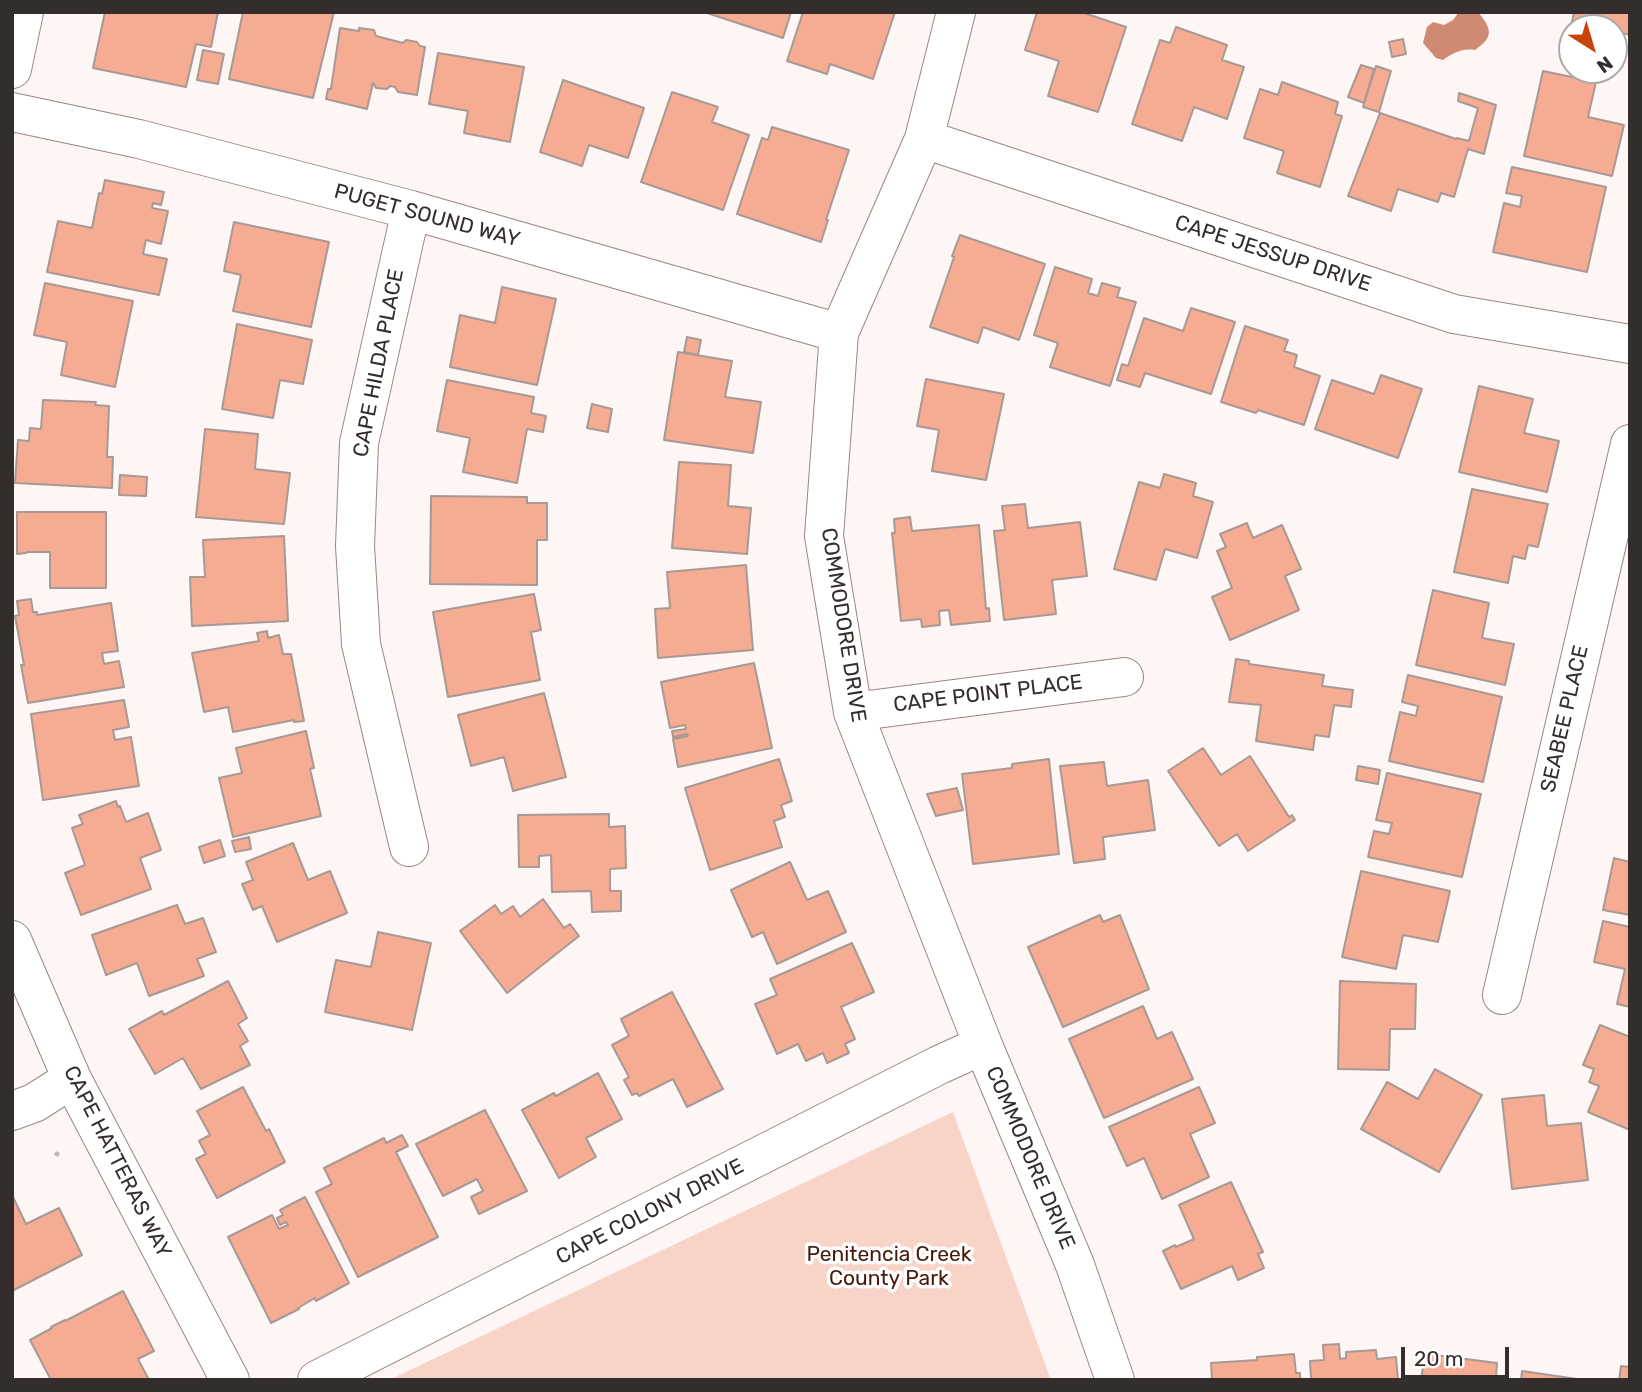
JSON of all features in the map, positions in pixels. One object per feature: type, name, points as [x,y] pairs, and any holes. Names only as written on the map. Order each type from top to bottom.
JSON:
[{"type":"street","points":[[12,69],[24,12]]},
{"type":"street","name":"COMMODORE DRIVE","points":[[956,12],[923,139],[839,333],[824,536],[853,712],[982,1045],[1075,1265],[1115,1380]]},
{"type":"street","name":"PUGET SOUND WAY","points":[[12,112],[139,139],[411,211],[839,333]]},
{"type":"street","name":"CAPE JESSUP DRIVE","points":[[923,139],[1454,313],[1630,344]]},
{"type":"street","name":"CAPE HILDA PLACE","points":[[409,847],[361,644],[355,546],[359,443],[411,211]]},
{"type":"street","name":"SEABEE PLACE","points":[[1502,995],[1630,444]]},
{"type":"street","name":"CAPE POINT PLACE","points":[[853,712],[1124,677]]},
{"type":"street","name":"CAPE HATTERAS WAY","points":[[12,940],[72,1079],[230,1380]]},
{"type":"street","name":"CAPE COLONY DRIVE","points":[[317,1380],[982,1045]]},
{"type":"street","points":[[12,1111],[34,1102],[72,1079]]},
{"type":"green space","name":"Penitencia Creek County Park","points":[[953,1112],[1051,1380],[389,1380]]},
{"type":"shaded area","points":[[1459,12],[1478,12],[1488,28],[1488,37],[1475,50],[1458,52],[1443,60],[1436,58],[1423,43],[1427,27],[1433,22],[1444,25],[1453,20]]},
{"type":"building","points":[[105,12],[218,12],[211,47],[196,44],[186,87],[93,68]]},
{"type":"building","points":[[243,12],[334,12],[313,98],[229,79]]},
{"type":"building","points":[[704,12],[791,12],[783,38]]},
{"type":"building","points":[[803,12],[895,12],[873,79],[830,64],[827,74],[787,61]]},
{"type":"building","points":[[1037,12],[1081,12],[1126,27],[1098,112],[1048,96],[1059,61],[1025,50]]},
{"type":"building","points":[[1630,12],[1630,35],[1628,14],[1574,14]]},
{"type":"building","points":[[1176,27],[1227,45],[1222,60],[1244,67],[1227,119],[1194,107],[1182,141],[1132,124],[1160,40],[1170,43]]},
{"type":"building","points":[[340,28],[374,30],[376,36],[403,43],[406,40],[417,42],[425,47],[417,95],[398,92],[395,87],[390,86],[387,89],[376,88],[373,83],[367,109],[326,99],[328,89],[331,89]]},
{"type":"building","points":[[1403,39],[1406,54],[1392,57],[1389,42]]},
{"type":"building","points":[[203,50],[224,54],[218,84],[197,80]]},
{"type":"building","points":[[438,53],[524,67],[510,142],[464,133],[468,111],[429,104]]},
{"type":"building","points":[[1361,65],[1374,69],[1364,103],[1348,97]]},
{"type":"building","points":[[1376,66],[1391,71],[1379,112],[1363,107]]},
{"type":"building","points":[[1543,71],[1558,74],[1558,84],[1596,84],[1588,117],[1624,125],[1612,176],[1524,156]]},
{"type":"building","points":[[563,80],[644,108],[628,158],[589,145],[582,166],[540,152]]},
{"type":"building","points":[[1282,82],[1338,102],[1335,114],[1342,116],[1320,187],[1277,173],[1284,151],[1244,138],[1260,89],[1278,95]]},
{"type":"building","points":[[672,92],[718,107],[712,122],[749,135],[723,210],[641,182]]},
{"type":"building","points":[[1459,93],[1496,105],[1484,154],[1468,149],[1454,197],[1441,193],[1438,202],[1398,189],[1391,211],[1348,196],[1380,113],[1469,141],[1478,108],[1458,101]]},
{"type":"building","points":[[772,127],[849,150],[821,242],[737,214],[762,138],[768,140]]},
{"type":"building","points":[[1512,167],[1606,187],[1587,272],[1493,252],[1504,203],[1520,207],[1522,196],[1506,193]]},
{"type":"building","points":[[105,180],[164,192],[161,205],[153,203],[152,208],[168,211],[161,244],[146,240],[143,254],[167,259],[159,295],[47,272],[58,221],[92,228],[99,193],[102,194]]},
{"type":"building","points":[[234,222],[329,242],[311,327],[233,311],[241,275],[224,271]]},
{"type":"building","points":[[960,235],[1045,264],[1019,340],[983,327],[978,343],[930,327]]},
{"type":"building","points":[[1055,267],[1092,279],[1088,293],[1098,296],[1102,283],[1120,288],[1117,297],[1136,302],[1110,386],[1050,367],[1058,343],[1034,335]]},
{"type":"building","points":[[45,283],[133,301],[115,387],[61,375],[67,342],[34,335]]},
{"type":"building","points":[[502,287],[556,299],[537,385],[450,367],[460,315],[495,323]]},
{"type":"building","points":[[1191,308],[1235,322],[1211,394],[1145,373],[1140,387],[1117,380],[1122,364],[1128,366],[1144,318],[1183,331]]},
{"type":"building","points":[[237,324],[312,340],[303,384],[280,380],[273,418],[222,409]]},
{"type":"building","points":[[1245,326],[1288,340],[1284,351],[1297,355],[1294,367],[1320,376],[1304,425],[1258,410],[1256,413],[1221,402]]},
{"type":"building","points":[[687,337],[701,340],[698,355],[684,352]]},
{"type":"building","points":[[678,352],[732,361],[725,397],[761,402],[753,453],[664,440]]},
{"type":"building","points":[[1381,375],[1422,389],[1398,458],[1315,429],[1332,380],[1374,394]]},
{"type":"building","points":[[926,379],[1004,394],[986,480],[932,471],[939,430],[917,426]]},
{"type":"building","points":[[447,380],[534,397],[531,413],[546,416],[543,432],[527,429],[517,483],[463,472],[470,438],[437,431]]},
{"type":"building","points":[[1479,386],[1533,399],[1524,433],[1559,441],[1547,492],[1459,472]]},
{"type":"building","points":[[43,400],[96,402],[95,405],[109,406],[107,457],[113,457],[112,488],[15,483],[18,440],[29,441],[30,428],[41,429]]},
{"type":"building","points":[[592,404],[612,409],[608,432],[587,428]]},
{"type":"building","points":[[205,429],[258,434],[255,469],[290,473],[284,524],[196,517]]},
{"type":"building","points":[[679,462],[731,465],[728,506],[751,508],[747,554],[672,548]]},
{"type":"building","points":[[1164,474],[1196,483],[1193,496],[1213,502],[1197,558],[1165,549],[1156,580],[1114,569],[1139,482],[1160,488]]},
{"type":"building","points":[[120,475],[147,477],[146,496],[119,495]]},
{"type":"building","points":[[1472,489],[1548,504],[1538,547],[1528,545],[1525,559],[1513,556],[1508,583],[1454,572]]},
{"type":"building","points":[[431,496],[527,497],[527,503],[547,503],[547,540],[537,540],[537,585],[430,584]]},
{"type":"building","points":[[1025,504],[1028,528],[1080,522],[1087,576],[1052,580],[1056,614],[1004,620],[994,531],[1005,530],[1002,506]]},
{"type":"building","points":[[17,512],[106,512],[106,588],[50,588],[50,552],[17,554]]},
{"type":"building","points":[[910,517],[912,531],[979,525],[986,609],[989,608],[990,621],[951,625],[949,610],[939,611],[940,625],[922,627],[921,619],[901,621],[892,533],[895,533],[894,519]]},
{"type":"building","points":[[1247,523],[1253,538],[1282,525],[1301,569],[1285,576],[1299,610],[1230,640],[1212,597],[1232,588],[1217,551],[1226,547],[1220,534]]},
{"type":"building","points":[[284,536],[288,621],[192,626],[190,577],[205,577],[203,540]]},
{"type":"building","points":[[746,565],[753,650],[658,658],[655,609],[670,608],[667,572]]},
{"type":"building","points":[[1433,590],[1489,603],[1482,638],[1514,644],[1505,685],[1416,665]]},
{"type":"building","points":[[534,594],[541,630],[531,632],[540,680],[448,697],[433,612]]},
{"type":"building","points":[[31,599],[33,612],[37,612],[37,615],[111,603],[118,651],[102,653],[104,664],[119,661],[124,687],[28,703],[15,616],[19,615],[17,601]]},
{"type":"building","points":[[267,631],[268,638],[279,635],[283,654],[291,654],[304,721],[294,720],[233,732],[228,707],[204,712],[192,653],[259,641],[257,633]]},
{"type":"building","points":[[1236,659],[1249,661],[1249,664],[1324,675],[1322,686],[1353,690],[1351,707],[1334,705],[1329,737],[1315,735],[1313,750],[1256,741],[1261,705],[1229,702]]},
{"type":"building","points":[[754,663],[772,748],[678,767],[673,739],[688,736],[673,737],[672,731],[686,729],[685,725],[670,728],[661,682]]},
{"type":"building","points":[[1408,675],[1502,697],[1483,782],[1389,761],[1400,712],[1416,716],[1418,706],[1402,702]]},
{"type":"building","points":[[544,693],[566,777],[513,791],[504,757],[471,766],[458,715]]},
{"type":"building","points":[[124,700],[129,727],[113,730],[115,740],[131,737],[139,786],[43,800],[31,714]]},
{"type":"building","points":[[306,731],[314,768],[310,769],[321,816],[233,837],[219,778],[242,773],[236,748]]},
{"type":"building","points":[[1203,748],[1221,775],[1250,756],[1289,817],[1292,815],[1295,820],[1248,851],[1237,834],[1219,846],[1168,771]]},
{"type":"building","points":[[779,759],[792,801],[781,805],[785,817],[774,821],[782,847],[710,870],[685,788]]},
{"type":"building","points":[[1049,759],[1059,854],[973,864],[962,774],[1012,768],[1012,764]]},
{"type":"building","points":[[1104,762],[1107,786],[1148,780],[1155,830],[1103,837],[1105,859],[1074,863],[1060,766]]},
{"type":"building","points":[[1358,766],[1380,770],[1378,784],[1356,780]]},
{"type":"building","points":[[1387,773],[1481,794],[1462,877],[1368,857],[1374,831],[1389,834],[1392,823],[1376,820]]},
{"type":"building","points":[[957,788],[963,810],[936,816],[927,794]]},
{"type":"building","points":[[116,801],[126,822],[148,813],[161,850],[140,858],[151,889],[81,915],[65,873],[85,865],[72,828],[83,824],[79,815]]},
{"type":"building","points":[[609,814],[609,827],[625,826],[626,868],[610,869],[610,891],[621,891],[621,911],[592,912],[591,891],[552,892],[551,855],[539,856],[539,867],[519,867],[518,815]]},
{"type":"building","points":[[249,837],[251,849],[235,852],[232,841]]},
{"type":"building","points":[[220,840],[225,856],[204,863],[199,847]]},
{"type":"building","points":[[293,843],[308,880],[330,871],[347,913],[277,942],[262,906],[253,910],[242,884],[253,880],[246,862]]},
{"type":"building","points":[[1614,858],[1630,862],[1630,915],[1603,910]]},
{"type":"building","points":[[790,862],[807,900],[828,891],[846,932],[777,964],[763,932],[752,937],[731,890]]},
{"type":"building","points":[[1361,871],[1450,891],[1438,942],[1403,935],[1396,969],[1342,957]]},
{"type":"building","points":[[543,899],[564,928],[570,924],[579,936],[507,993],[460,931],[495,905],[501,914],[513,906],[520,917]]},
{"type":"building","points":[[177,905],[185,924],[203,918],[216,952],[197,959],[204,976],[149,996],[137,963],[106,975],[92,935]]},
{"type":"building","points":[[1100,915],[1103,922],[1120,915],[1149,989],[1063,1027],[1028,947]]},
{"type":"building","points":[[1603,921],[1630,927],[1630,1007],[1617,1004],[1625,969],[1594,962]]},
{"type":"building","points":[[378,932],[431,943],[412,1030],[325,1012],[336,960],[371,967]]},
{"type":"building","points":[[852,943],[874,992],[841,1007],[855,1039],[845,1044],[849,1053],[827,1063],[823,1053],[806,1061],[798,1044],[777,1054],[755,1004],[777,995],[770,979]]},
{"type":"building","points":[[228,981],[247,1018],[238,1024],[248,1041],[240,1046],[250,1065],[201,1089],[183,1058],[155,1074],[129,1029],[162,1011],[164,1015]]},
{"type":"building","points":[[1340,981],[1416,984],[1415,1029],[1390,1029],[1389,1070],[1338,1069]]},
{"type":"building","points":[[672,992],[723,1089],[687,1107],[673,1079],[639,1096],[637,1093],[632,1095],[624,1080],[629,1077],[612,1045],[629,1036],[621,1019]]},
{"type":"building","points":[[1143,1006],[1157,1039],[1172,1032],[1193,1079],[1104,1118],[1069,1039]]},
{"type":"building","points":[[1600,1025],[1630,1037],[1630,1130],[1588,1112],[1599,1086],[1589,1082],[1594,1069],[1583,1065]]},
{"type":"building","points":[[1435,1069],[1482,1095],[1439,1172],[1361,1129],[1387,1082],[1418,1099]]},
{"type":"building","points":[[598,1073],[622,1119],[586,1138],[596,1157],[559,1178],[522,1110],[554,1093],[556,1096]]},
{"type":"building","points":[[243,1087],[266,1131],[269,1129],[285,1162],[217,1198],[196,1159],[206,1154],[199,1141],[210,1135],[197,1111]]},
{"type":"building","points":[[1199,1087],[1215,1123],[1190,1134],[1209,1177],[1162,1199],[1144,1158],[1127,1166],[1109,1127]]},
{"type":"building","points":[[1544,1095],[1547,1126],[1581,1123],[1588,1180],[1512,1189],[1502,1099]]},
{"type":"building","points":[[485,1110],[527,1191],[479,1214],[471,1197],[483,1191],[477,1179],[443,1196],[416,1144]]},
{"type":"building","points":[[402,1135],[408,1146],[396,1152],[438,1237],[358,1277],[316,1192],[332,1184],[324,1168],[384,1138],[386,1143]]},
{"type":"building","points":[[1231,1182],[1263,1252],[1258,1254],[1264,1268],[1238,1280],[1232,1266],[1181,1289],[1163,1251],[1194,1239],[1179,1205]]},
{"type":"building","points":[[12,1195],[26,1224],[59,1208],[82,1255],[12,1291]]},
{"type":"building","points":[[305,1197],[349,1283],[316,1301],[315,1298],[271,1323],[228,1237],[272,1215],[279,1229],[288,1225],[286,1222],[280,1225],[277,1218],[283,1215],[280,1210]]},
{"type":"building","points":[[123,1291],[154,1351],[138,1359],[149,1380],[51,1380],[30,1340]]},
{"type":"building","points":[[1339,1344],[1340,1359],[1346,1358],[1346,1352],[1376,1350],[1377,1359],[1396,1357],[1398,1380],[1311,1380],[1310,1361],[1324,1360],[1323,1345]]},
{"type":"building","points":[[1294,1354],[1296,1373],[1300,1373],[1300,1380],[1212,1380],[1211,1363]]},
{"type":"building","points":[[1427,1354],[1497,1363],[1498,1380],[1421,1380]]},
{"type":"building","points":[[1621,1366],[1630,1367],[1630,1380],[1619,1380]]},
{"type":"building","points":[[1522,1371],[1584,1380],[1521,1380]]}]
